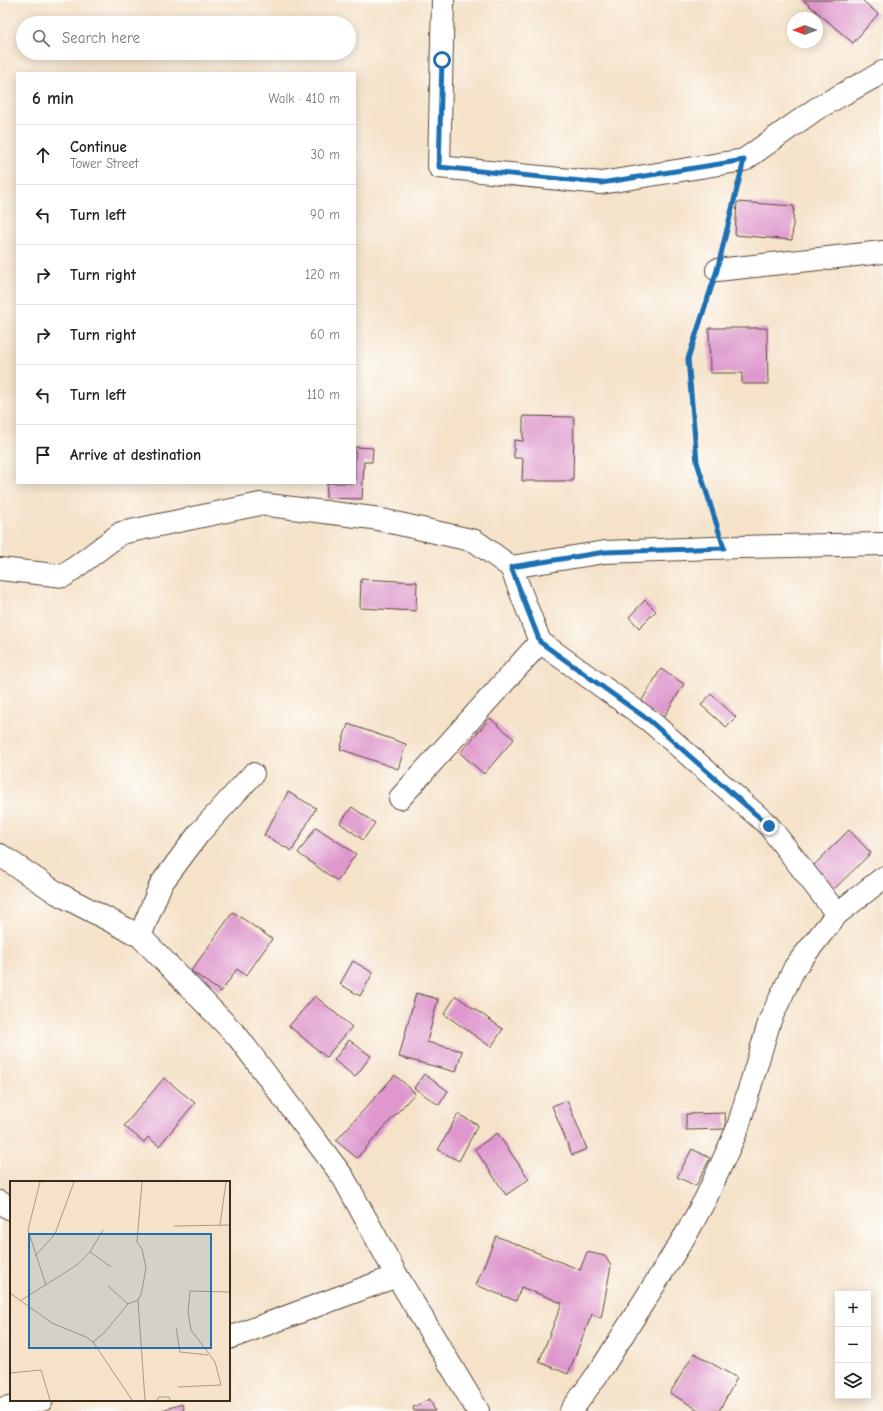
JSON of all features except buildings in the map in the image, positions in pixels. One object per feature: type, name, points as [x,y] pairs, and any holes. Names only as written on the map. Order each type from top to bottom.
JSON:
[{"type":"street","points":[[443,0],[439,167],[601,183],[744,160],[816,109],[883,72]]},
{"type":"street","points":[[717,270],[883,252]]},
{"type":"street","points":[[0,569],[64,576],[121,533],[260,504],[373,518],[475,541],[511,567],[540,642],[650,721],[769,826],[837,914]]},
{"type":"street","points":[[511,567],[605,552],[883,544]]},
{"type":"street","points":[[400,798],[540,642]]},
{"type":"street","points":[[140,936],[161,884],[200,832],[252,774]]},
{"type":"street","points":[[0,855],[57,893],[140,936],[238,1037],[343,1177],[397,1276],[478,1411]]},
{"type":"street","points":[[571,1411],[602,1368],[688,1231],[706,1198],[738,1130],[770,1020],[795,967],[837,914],[883,878]]},
{"type":"street","points":[[0,1202],[10,1208]]},
{"type":"street","points":[[230,1338],[397,1276]]},
{"type":"street","points":[[0,1409],[37,1401]]},
{"type":"path","points":[[724,548],[697,462],[688,359],[717,270],[744,160]]},
{"type":"route","points":[[442,60],[439,167],[601,183],[744,160],[717,270],[688,359],[697,462],[724,548],[605,552],[511,567],[540,642],[650,721],[769,826]]}]
